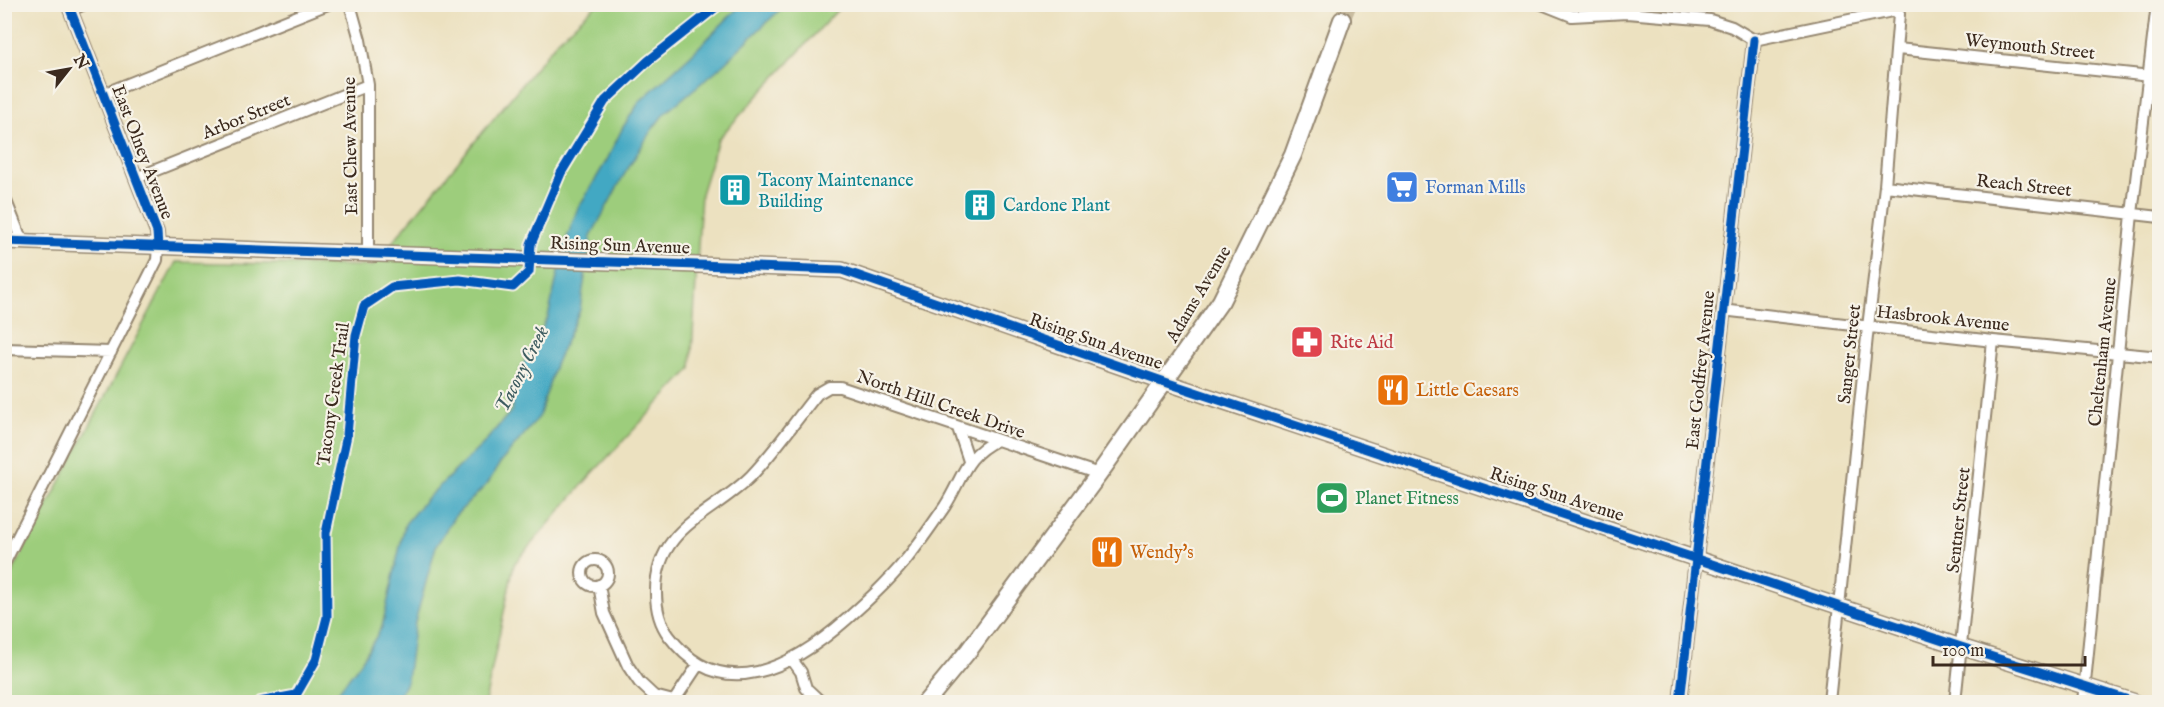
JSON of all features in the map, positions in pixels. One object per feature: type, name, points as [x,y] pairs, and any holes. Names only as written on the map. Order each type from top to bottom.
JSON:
[{"type":"highway","name":"Adams Avenue","points":[[926,702],[969,650],[1099,474],[1221,301],[1293,155],[1342,20]]},
{"type":"main road","name":"Rising Sun Avenue","points":[[4,241],[842,270],[1165,382],[1961,647],[2135,702]]},
{"type":"street","points":[[69,7],[85,4]]},
{"type":"street","points":[[103,94],[328,4]]},
{"type":"street","name":"East Chew Avenue","points":[[350,4],[360,40],[368,85],[368,253]]},
{"type":"street","points":[[1542,4],[1572,16],[1627,13],[1710,20],[1732,27],[1754,40]]},
{"type":"street","name":"Cheltenham Avenue","points":[[2083,702],[2132,214],[2154,76],[2157,4]]},
{"type":"street","name":"East Olney Avenue","points":[[6,555],[157,260],[157,232],[69,7]]},
{"type":"street","name":"Sanger Street","points":[[1754,40],[1897,10],[1900,19],[1885,186],[1829,702]]},
{"type":"street","name":"East Godfrey Avenue","points":[[1680,702],[1722,310],[1754,40]]},
{"type":"street","name":"Weymouth Street","points":[[1898,49],[2154,76]]},
{"type":"street","name":"Arbor Street","points":[[136,178],[368,85]]},
{"type":"street","name":"Reach Street","points":[[1885,186],[2160,217]]},
{"type":"street","points":[[4,196],[22,241]]},
{"type":"street","name":"Hasbrook Avenue","points":[[1722,310],[1993,341],[2160,357]]},
{"type":"street","name":"Sentner Street","points":[[1955,702],[1993,341]]},
{"type":"street","points":[[4,349],[111,352]]},
{"type":"street","name":"North Hill Creek Drive","points":[[698,665],[678,649],[666,633],[658,615],[656,582],[658,568],[665,551],[678,533],[750,477],[817,394],[829,387],[840,387],[1099,474]]},
{"type":"street","points":[[958,428],[969,461]]},
{"type":"street","points":[[599,585],[604,613],[628,666],[639,682],[654,696],[676,702],[698,665],[717,673],[742,677],[770,671],[793,661],[829,635],[880,589],[906,561],[946,504],[969,461],[984,446],[997,440]]},
{"type":"street","points":[[793,661],[801,672],[806,688],[820,702]]},
{"type":"green space","points":[[596,5],[842,5],[718,139],[701,194],[691,369],[590,476],[514,564],[485,702],[5,702],[5,586],[176,262],[373,266],[558,40]]},
{"type":"water","name":"Tacony Creek","points":[[741,5],[785,5],[717,70],[664,114],[624,175],[591,236],[580,310],[555,365],[539,417],[500,463],[488,483],[454,517],[436,546],[415,622],[407,680],[397,701],[330,702],[361,662],[382,627],[405,524],[425,500],[483,444],[512,410],[513,390],[522,366],[548,317],[564,246],[577,210],[607,160],[623,127],[640,101]]},
{"type":"tunnel","points":[[1342,20],[1349,4]]},
{"type":"cycle path","points":[[68,4],[157,232],[158,246]]},
{"type":"cycle path","name":"Tacony Creek Trail","points":[[259,702],[296,695],[316,660],[327,617],[326,533],[347,435],[356,335],[364,306],[392,287],[460,280],[513,287],[529,272],[531,244],[561,173],[605,101],[648,61],[720,4]]},
{"type":"cycle path","points":[[1680,702],[1754,40]]},
{"type":"cycle path","points":[[4,241],[842,270],[1165,382],[1961,647],[2135,702]]},
{"type":"place","name":"Forman Mills","points":[[1402,187]]},
{"type":"place","name":"Tacony Maintenance Building","points":[[735,190]]},
{"type":"place","name":"Cardone Plant","points":[[980,205]]},
{"type":"place","name":"Rite Aid","points":[[1307,342]]},
{"type":"place","name":"Little Caesars","points":[[1393,390]]},
{"type":"place","name":"Planet Fitness","points":[[1332,498]]},
{"type":"place","name":"Wendy's","points":[[1107,552]]}]
